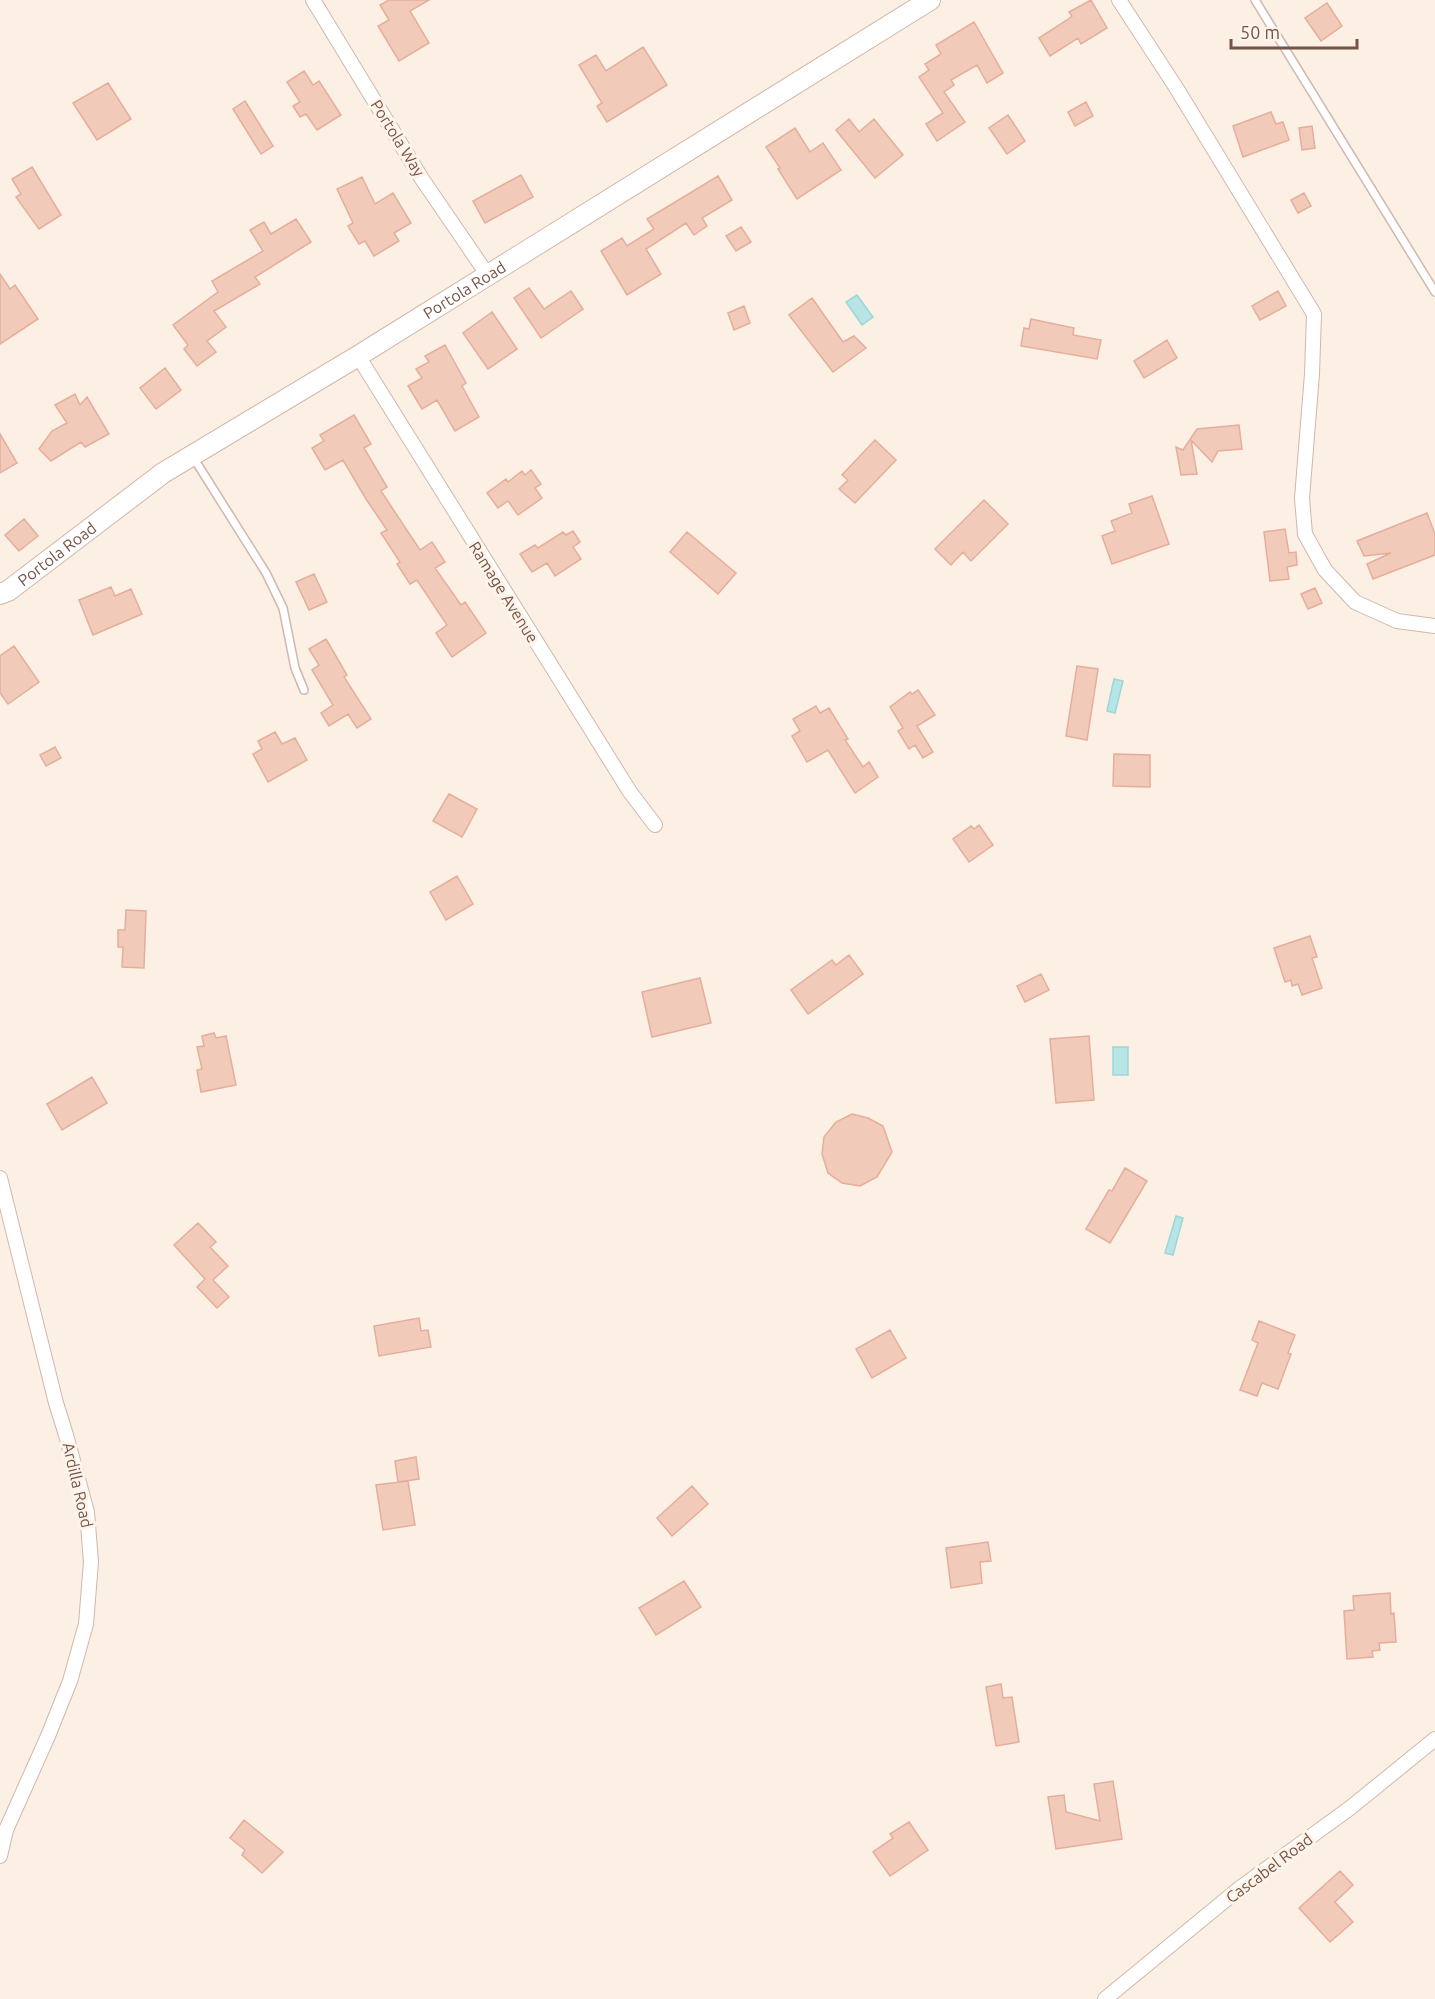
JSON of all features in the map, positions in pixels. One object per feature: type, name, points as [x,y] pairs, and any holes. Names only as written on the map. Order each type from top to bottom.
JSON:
[{"type":"street","name":"Portola Way","points":[[313,0],[422,178],[487,274]]},
{"type":"street","name":"Portola Road","points":[[3,594],[163,473],[358,356],[930,0]]},
{"type":"street","points":[[1119,0],[1177,89],[1314,314],[1312,374],[1302,498],[1305,534],[1325,570],[1355,602],[1397,621],[1435,626]]},
{"type":"street","name":"Ramage Avenue","points":[[358,356],[630,792],[655,825]]},
{"type":"street","name":"Ardilla Road","points":[[0,1178],[56,1403],[87,1512],[91,1562],[86,1624],[70,1682],[6,1830],[0,1856]]},
{"type":"street","name":"Cascabel Road","points":[[1104,1999],[1240,1888],[1350,1808],[1435,1739]]},
{"type":"lane","points":[[1255,0],[1435,292]]},
{"type":"lane","points":[[192,456],[266,573],[283,608],[295,668],[304,690]]},
{"type":"water","points":[[857,295],[873,317],[862,325],[846,302]]},
{"type":"water","points":[[1114,679],[1123,681],[1115,713],[1107,711]]},
{"type":"water","points":[[1113,1047],[1128,1047],[1128,1075],[1113,1075]]},
{"type":"water","points":[[1176,1216],[1183,1218],[1173,1255],[1165,1253]]},
{"type":"building","points":[[389,0],[429,0],[410,11],[429,43],[399,61],[378,26],[389,20],[380,5]]},
{"type":"building","points":[[1091,0],[1107,28],[1081,44],[1078,38],[1050,56],[1039,38],[1072,16],[1069,12]]},
{"type":"building","points":[[1327,3],[1342,26],[1321,41],[1305,18]]},
{"type":"building","points":[[974,22],[1003,73],[987,83],[977,65],[951,80],[954,85],[944,92],[965,122],[937,141],[926,124],[943,113],[919,77],[929,70],[925,64],[941,54],[936,45]]},
{"type":"building","points":[[643,47],[667,85],[607,122],[597,106],[602,103],[579,65],[596,55],[606,71]]},
{"type":"building","points":[[304,71],[313,85],[319,81],[341,115],[317,130],[306,114],[300,117],[293,106],[300,102],[287,82]]},
{"type":"building","points":[[108,83],[131,119],[97,140],[73,103]]},
{"type":"building","points":[[245,101],[273,146],[261,154],[233,109]]},
{"type":"building","points":[[1086,102],[1093,116],[1075,126],[1068,112]]},
{"type":"building","points":[[1271,112],[1276,124],[1283,122],[1289,140],[1243,157],[1233,126]]},
{"type":"building","points":[[1008,115],[1025,141],[1007,154],[989,128]]},
{"type":"building","points":[[849,119],[859,132],[874,119],[903,155],[875,178],[836,130]]},
{"type":"building","points":[[1312,126],[1315,148],[1302,150],[1299,128]]},
{"type":"building","points":[[795,128],[810,152],[823,143],[841,170],[797,199],[766,147]]},
{"type":"building","points":[[32,167],[61,215],[39,229],[16,197],[21,194],[12,179]]},
{"type":"building","points":[[521,175],[533,197],[485,223],[473,201]]},
{"type":"building","points":[[718,176],[732,200],[702,218],[707,226],[694,235],[686,223],[646,249],[661,274],[627,295],[601,251],[622,238],[627,246],[654,229],[647,219]]},
{"type":"building","points":[[362,177],[375,204],[393,193],[411,223],[394,233],[399,241],[374,256],[365,241],[359,244],[348,226],[353,223],[337,189]]},
{"type":"building","points":[[1304,193],[1311,206],[1298,213],[1291,200]]},
{"type":"building","points":[[296,219],[311,242],[255,277],[260,284],[214,311],[226,327],[207,341],[216,352],[197,366],[184,349],[188,345],[173,325],[218,292],[212,281],[263,251],[250,230],[264,222],[271,234]]},
{"type":"building","points":[[741,227],[751,242],[736,251],[726,236]]},
{"type":"building","points":[[0,274],[10,289],[15,285],[38,319],[0,344]]},
{"type":"building","points":[[529,288],[544,309],[571,291],[583,309],[541,338],[514,298]]},
{"type":"building","points":[[1278,291],[1286,306],[1260,320],[1252,306]]},
{"type":"building","points":[[812,298],[843,342],[854,336],[866,348],[833,372],[789,315]]},
{"type":"building","points":[[744,306],[750,323],[734,330],[728,313]]},
{"type":"building","points":[[492,312],[517,349],[488,369],[463,333]]},
{"type":"building","points":[[1031,319],[1074,328],[1073,335],[1101,340],[1097,359],[1021,346],[1024,328],[1029,329]]},
{"type":"building","points":[[1167,340],[1177,358],[1144,378],[1134,361]]},
{"type":"building","points":[[445,345],[466,383],[462,386],[479,417],[455,431],[437,400],[422,409],[408,386],[422,378],[416,369],[429,362],[425,356]]},
{"type":"building","points":[[165,368],[181,390],[156,409],[140,388]]},
{"type":"building","points":[[75,394],[80,405],[87,397],[109,434],[85,447],[81,442],[51,461],[39,449],[52,431],[67,423],[55,405]]},
{"type":"building","points":[[354,415],[371,444],[364,448],[387,487],[381,491],[420,550],[432,542],[445,562],[435,568],[461,605],[465,602],[486,633],[452,657],[436,633],[447,625],[417,580],[410,584],[397,564],[400,562],[381,533],[387,530],[343,460],[325,470],[312,448],[324,441],[320,435]]},
{"type":"building","points":[[1239,425],[1242,449],[1218,451],[1212,462],[1191,440],[1197,474],[1181,475],[1176,447],[1183,450],[1197,429]]},
{"type":"building","points":[[0,434],[17,463],[0,473]]},
{"type":"building","points":[[875,440],[896,460],[855,503],[839,489],[848,480],[842,475]]},
{"type":"building","points":[[531,470],[541,484],[535,488],[542,498],[518,515],[508,501],[498,508],[487,493],[506,479],[508,482],[522,471],[525,475]]},
{"type":"building","points":[[1152,496],[1169,544],[1112,564],[1102,536],[1115,531],[1111,521],[1132,513],[1129,504]]},
{"type":"building","points":[[984,500],[1008,524],[971,561],[963,552],[951,565],[935,549]]},
{"type":"building","points":[[1427,513],[1435,534],[1435,555],[1373,579],[1367,564],[1391,553],[1364,556],[1357,541]]},
{"type":"building","points":[[24,519],[38,536],[19,551],[5,535]]},
{"type":"building","points":[[1285,529],[1289,553],[1296,552],[1297,565],[1287,567],[1289,579],[1270,581],[1264,532]]},
{"type":"building","points":[[573,531],[580,542],[573,547],[581,559],[555,576],[547,563],[532,572],[520,554],[535,545],[538,548],[563,532],[566,535]]},
{"type":"building","points":[[687,532],[736,573],[718,594],[670,552]]},
{"type":"building","points":[[314,574],[327,602],[309,610],[296,582]]},
{"type":"building","points":[[111,587],[115,596],[131,589],[142,614],[93,635],[79,600]]},
{"type":"building","points":[[1315,588],[1322,603],[1308,609],[1301,594]]},
{"type":"building","points":[[326,639],[347,675],[344,677],[371,719],[357,728],[348,714],[329,726],[321,713],[333,705],[312,670],[319,665],[309,649]]},
{"type":"building","points":[[14,646],[39,682],[8,704],[0,693],[0,656]]},
{"type":"building","points":[[1077,666],[1098,669],[1087,740],[1066,736]]},
{"type":"building","points":[[918,690],[935,715],[917,726],[933,752],[923,758],[915,745],[909,749],[898,731],[903,728],[890,707],[910,692],[912,694]]},
{"type":"building","points":[[816,706],[820,713],[829,708],[848,739],[845,740],[863,767],[869,762],[878,777],[855,793],[828,750],[807,762],[792,736],[800,731],[793,719]]},
{"type":"building","points":[[275,732],[282,744],[295,738],[307,760],[268,782],[253,754],[262,749],[258,741]]},
{"type":"building","points":[[55,747],[61,758],[46,766],[40,755]]},
{"type":"building","points":[[1114,754],[1150,755],[1150,787],[1113,786]]},
{"type":"building","points":[[449,794],[477,809],[462,837],[433,821]]},
{"type":"building","points":[[979,825],[993,845],[969,862],[953,839],[971,826],[974,829]]},
{"type":"building","points":[[457,876],[473,904],[446,920],[430,892]]},
{"type":"building","points":[[126,910],[146,911],[144,968],[122,967],[123,947],[118,947],[118,930],[125,930]]},
{"type":"building","points":[[1310,936],[1317,957],[1312,958],[1322,988],[1302,995],[1298,984],[1292,986],[1291,980],[1285,982],[1274,948]]},
{"type":"building","points":[[849,955],[863,974],[808,1014],[791,990],[832,960],[836,965]]},
{"type":"building","points":[[1041,974],[1049,990],[1025,1002],[1017,986]]},
{"type":"building","points":[[700,978],[711,1023],[652,1037],[642,992]]},
{"type":"building","points":[[214,1033],[216,1038],[226,1036],[236,1085],[201,1092],[197,1070],[202,1069],[197,1047],[204,1046],[202,1036]]},
{"type":"building","points":[[1089,1036],[1094,1100],[1056,1103],[1050,1039]]},
{"type":"building","points":[[92,1077],[107,1103],[62,1130],[47,1104]]},
{"type":"building","points":[[852,1114],[868,1118],[883,1126],[892,1152],[877,1177],[860,1186],[842,1183],[828,1173],[822,1154],[824,1137],[836,1122]]},
{"type":"building","points":[[1125,1168],[1147,1181],[1110,1243],[1086,1229]]},
{"type":"building","points":[[198,1223],[216,1242],[210,1247],[228,1266],[213,1280],[229,1297],[217,1308],[197,1287],[205,1279],[174,1245]]},
{"type":"building","points":[[419,1318],[421,1331],[428,1330],[431,1347],[379,1356],[374,1326]]},
{"type":"building","points":[[1259,1321],[1295,1335],[1288,1353],[1291,1354],[1278,1389],[1262,1383],[1257,1396],[1240,1390],[1258,1343],[1252,1340]]},
{"type":"building","points":[[890,1330],[906,1358],[872,1378],[856,1349]]},
{"type":"building","points":[[416,1457],[419,1479],[398,1482],[395,1461]]},
{"type":"building","points":[[408,1481],[415,1525],[383,1530],[376,1485]]},
{"type":"building","points":[[692,1486],[708,1504],[672,1536],[657,1518]]},
{"type":"building","points":[[988,1542],[991,1561],[980,1562],[982,1583],[951,1588],[946,1548]]},
{"type":"building","points":[[684,1581],[701,1607],[656,1635],[639,1608]]},
{"type":"building","points":[[1390,1593],[1396,1642],[1379,1643],[1380,1650],[1372,1651],[1373,1657],[1347,1659],[1344,1611],[1354,1610],[1353,1596]]},
{"type":"building","points":[[1001,1684],[1003,1698],[1012,1697],[1019,1742],[996,1746],[986,1687]]},
{"type":"building","points":[[1113,1781],[1122,1839],[1056,1849],[1048,1797],[1064,1795],[1066,1812],[1100,1821],[1094,1784]]},
{"type":"building","points":[[244,1820],[283,1852],[262,1873],[242,1855],[245,1850],[230,1838]]},
{"type":"building","points":[[909,1822],[928,1850],[890,1876],[873,1852],[893,1838],[890,1834]]},
{"type":"building","points":[[1340,1871],[1353,1885],[1335,1902],[1353,1922],[1330,1942],[1299,1908]]}]
